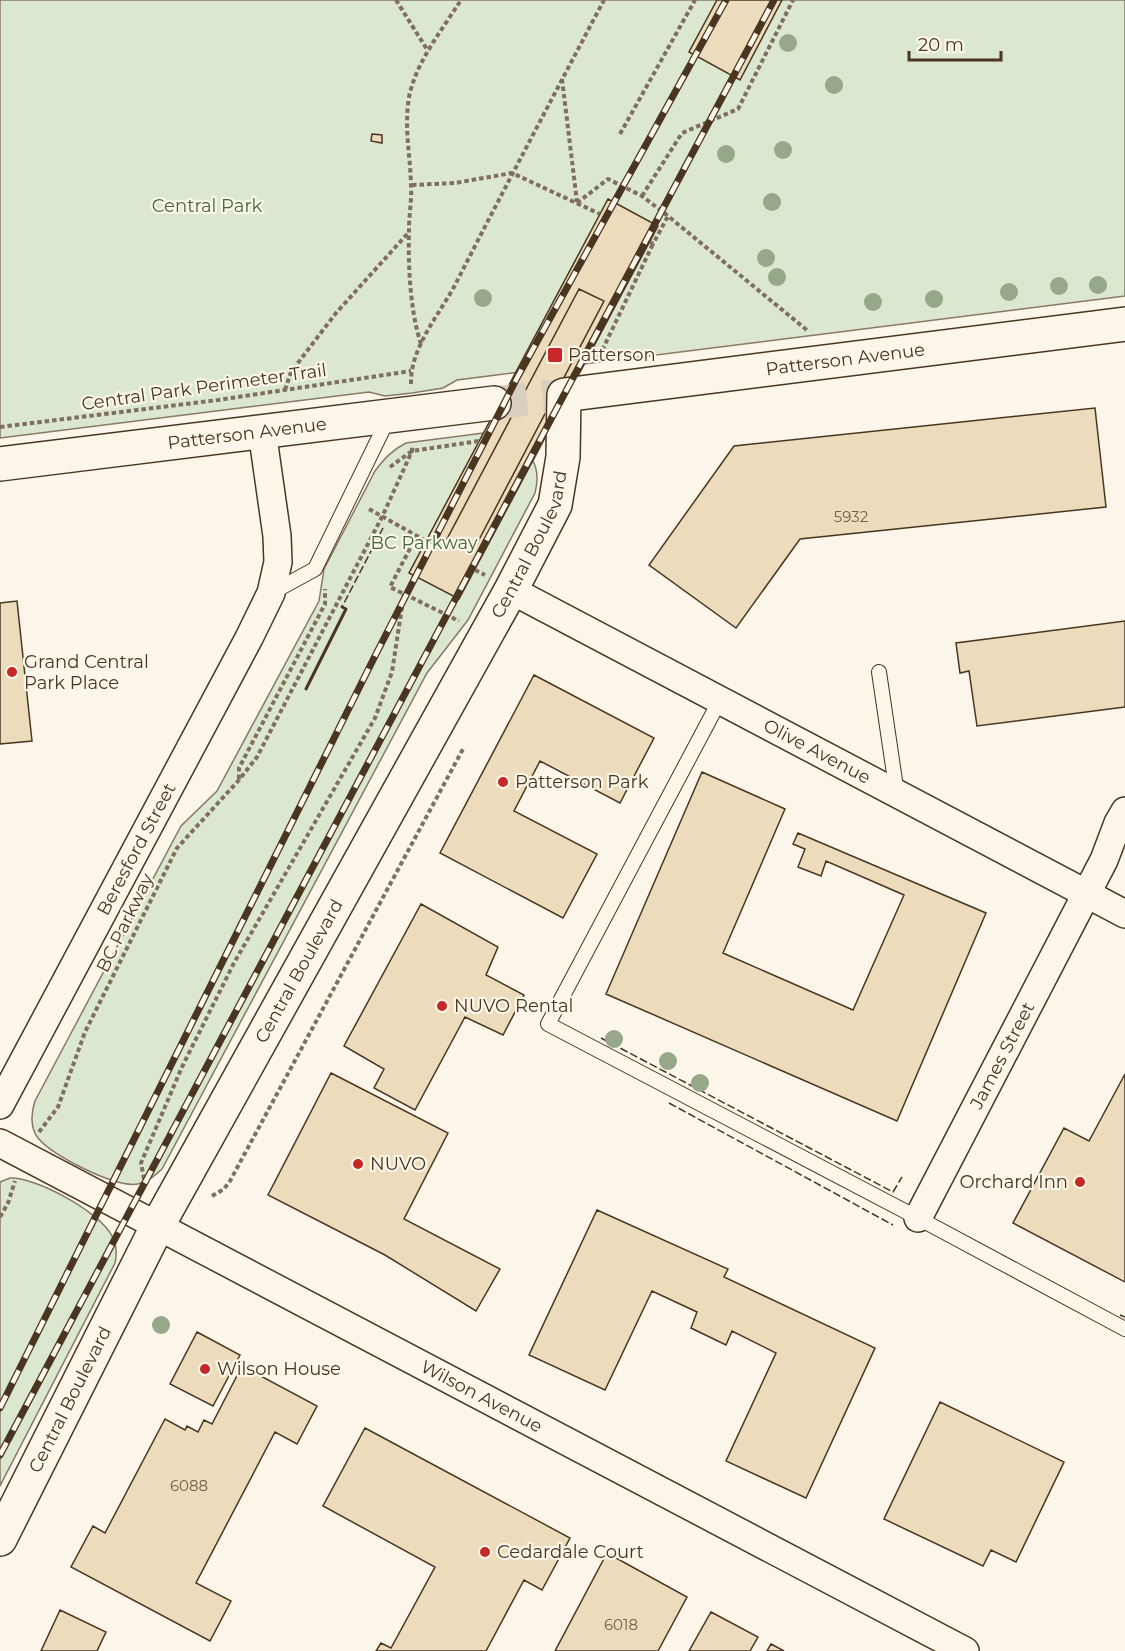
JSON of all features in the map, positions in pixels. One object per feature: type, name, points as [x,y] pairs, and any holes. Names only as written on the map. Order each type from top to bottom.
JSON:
[{"type":"street","name":"Patterson Avenue","points":[[564,395],[1125,324]]},
{"type":"street","name":"Central Boulevard","points":[[0,1539],[158,1225],[511,590],[555,505],[563,457],[564,395]]},
{"type":"street","name":"Patterson Avenue","points":[[0,464],[262,431],[401,404],[494,403]]},
{"type":"street","name":"Beresford Street","points":[[0,1105],[249,638],[271,592],[278,562],[277,536],[262,431]]},
{"type":"street","name":"Olive Avenue","points":[[511,590],[1125,914]]},
{"type":"street","name":"James Street","points":[[918,1218],[1104,860],[1125,811]]},
{"type":"street","name":"Wilson Avenue","points":[[0,1143],[965,1651]]},
{"type":"lane","points":[[271,592],[315,569],[401,404]]},
{"type":"lane","points":[[879,672],[897,794]]},
{"type":"lane","points":[[720,700],[548,1024],[1125,1329]]},
{"type":"path","points":[[396,0],[428,51]]},
{"type":"path","points":[[421,344],[413,320],[409,232],[412,185],[406,139],[409,96],[428,51],[461,0]]},
{"type":"path","points":[[401,404],[421,344],[444,307],[604,0]]},
{"type":"path","points":[[621,134],[695,0]]},
{"type":"path","points":[[642,196],[682,133],[738,109],[793,0]]},
{"type":"path","points":[[562,79],[577,203]]},
{"type":"path","points":[[412,185],[455,183],[512,173],[600,214]]},
{"type":"path","points":[[577,203],[608,179],[642,196],[808,331]]},
{"type":"path","points":[[599,357],[651,243],[668,216]]},
{"type":"path","points":[[285,390],[291,372],[336,313],[409,232]]},
{"type":"path","name":"Central Park Perimeter Trail","points":[[0,428],[285,390],[411,370]]},
{"type":"path","points":[[388,469],[412,450],[479,441]]},
{"type":"path","name":"BC Parkway","points":[[37,1136],[58,1107],[85,1032],[177,848],[257,757],[383,515],[412,450]]},
{"type":"path","points":[[365,507],[426,541]]},
{"type":"path","points":[[417,535],[390,587],[459,622],[463,615]]},
{"type":"path","points":[[479,582],[488,564]]},
{"type":"path","points":[[239,780],[239,768],[325,604],[326,582]]},
{"type":"path","points":[[144,1179],[141,1163],[192,1046],[234,963],[375,718],[392,672],[404,594]]},
{"type":"path","points":[[0,1216],[8,1203],[17,1178]]},
{"type":"green space","name":"Central Park","points":[[0,0],[1125,0],[1125,296],[457,380],[443,388],[412,393],[385,396],[369,392],[0,438]]},
{"type":"green space","name":"BC Parkway","points":[[499,431],[523,449],[534,463],[537,471],[535,493],[468,620],[427,673],[162,1169],[145,1182],[128,1184],[100,1176],[70,1162],[45,1145],[35,1134],[32,1120],[35,1101],[181,826],[217,791],[319,601],[324,569],[375,471],[389,455],[406,443]]},
{"type":"green space","points":[[10,1178],[35,1183],[81,1207],[95,1217],[112,1236],[116,1253],[115,1263],[0,1486],[0,1182]]},
{"type":"building","points":[[717,0],[782,0],[740,80],[689,52]]},
{"type":"building","points":[[372,134],[382,135],[382,143],[371,141]]},
{"type":"building","points":[[608,199],[658,226],[459,599],[409,573]]},
{"type":"building","points":[[579,289],[604,301],[472,553],[447,539]]},
{"type":"building","points":[[1095,408],[1106,507],[800,539],[736,628],[649,565],[734,446]]},
{"type":"building","name":"Grand Central Park Place","points":[[17,601],[32,741],[0,744],[0,603]]},
{"type":"building","points":[[1125,621],[1125,707],[977,726],[969,671],[960,673],[956,643]]},
{"type":"building","name":"Patterson Park","points":[[534,675],[654,738],[620,803],[540,761],[514,811],[597,854],[563,918],[440,853]]},
{"type":"building","points":[[702,772],[785,809],[723,953],[853,1010],[904,895],[826,861],[821,876],[798,867],[805,849],[793,844],[798,833],[986,913],[897,1121],[606,994]]},
{"type":"building","name":"NUVO Rental","points":[[421,904],[498,947],[486,975],[524,995],[503,1035],[465,1017],[415,1110],[374,1088],[384,1069],[344,1046]]},
{"type":"building","name":"NUVO","points":[[331,1073],[448,1133],[404,1219],[500,1269],[476,1311],[385,1255],[268,1195]]},
{"type":"building","name":"Orchard Inn","points":[[1125,1074],[1125,1282],[1013,1223],[1064,1128],[1089,1141]]},
{"type":"building","points":[[597,1210],[728,1269],[724,1277],[875,1348],[806,1498],[726,1461],[776,1353],[732,1331],[726,1345],[691,1328],[697,1312],[652,1291],[605,1390],[529,1355]]},
{"type":"building","name":"Wilson House","points":[[197,1332],[240,1355],[213,1406],[170,1384]]},
{"type":"building","points":[[242,1366],[317,1406],[297,1444],[275,1432],[196,1583],[231,1601],[210,1641],[71,1567],[93,1526],[105,1533],[165,1419],[185,1430],[187,1426],[198,1432],[204,1420],[212,1424]]},
{"type":"building","points":[[940,1402],[1064,1462],[1016,1562],[991,1550],[983,1566],[884,1519]]},
{"type":"building","name":"Cedardale Court","points":[[365,1428],[570,1538],[542,1590],[524,1580],[486,1651],[376,1651],[381,1643],[391,1648],[435,1567],[323,1506]]},
{"type":"building","points":[[607,1553],[687,1597],[658,1651],[555,1651]]},
{"type":"building","points":[[60,1610],[106,1632],[97,1651],[41,1651]]},
{"type":"building","points":[[711,1612],[758,1637],[750,1651],[689,1651]]},
{"type":"building","points":[[771,1644],[784,1651],[767,1651]]},
{"type":"tunnel","points":[[494,403],[564,395]]},
{"type":"railway","points":[[0,1408],[374,658],[517,378],[726,0]]},
{"type":"railway","points":[[0,1455],[774,0]]},
{"type":"fence","points":[[306,689],[346,609],[342,607],[383,528]]},
{"type":"fence","points":[[601,1038],[893,1192],[902,1177]]},
{"type":"fence","points":[[669,1103],[893,1225]]},
{"type":"fence","points":[[1120,1315],[1125,1317]]},
{"type":"wall","points":[[306,689],[346,609],[342,607]]},
{"type":"place","name":"Patterson","points":[[555,355]]},
{"type":"place","name":"Grand Central Park Place","points":[[12,672]]},
{"type":"place","name":"Patterson Park","points":[[503,782]]},
{"type":"place","name":"NUVO Rental","points":[[442,1006]]},
{"type":"place","name":"NUVO","points":[[358,1164]]},
{"type":"place","name":"Orchard Inn","points":[[1080,1182]]},
{"type":"place","name":"Wilson House","points":[[205,1369]]},
{"type":"place","name":"Cedardale Court","points":[[485,1552]]}]
